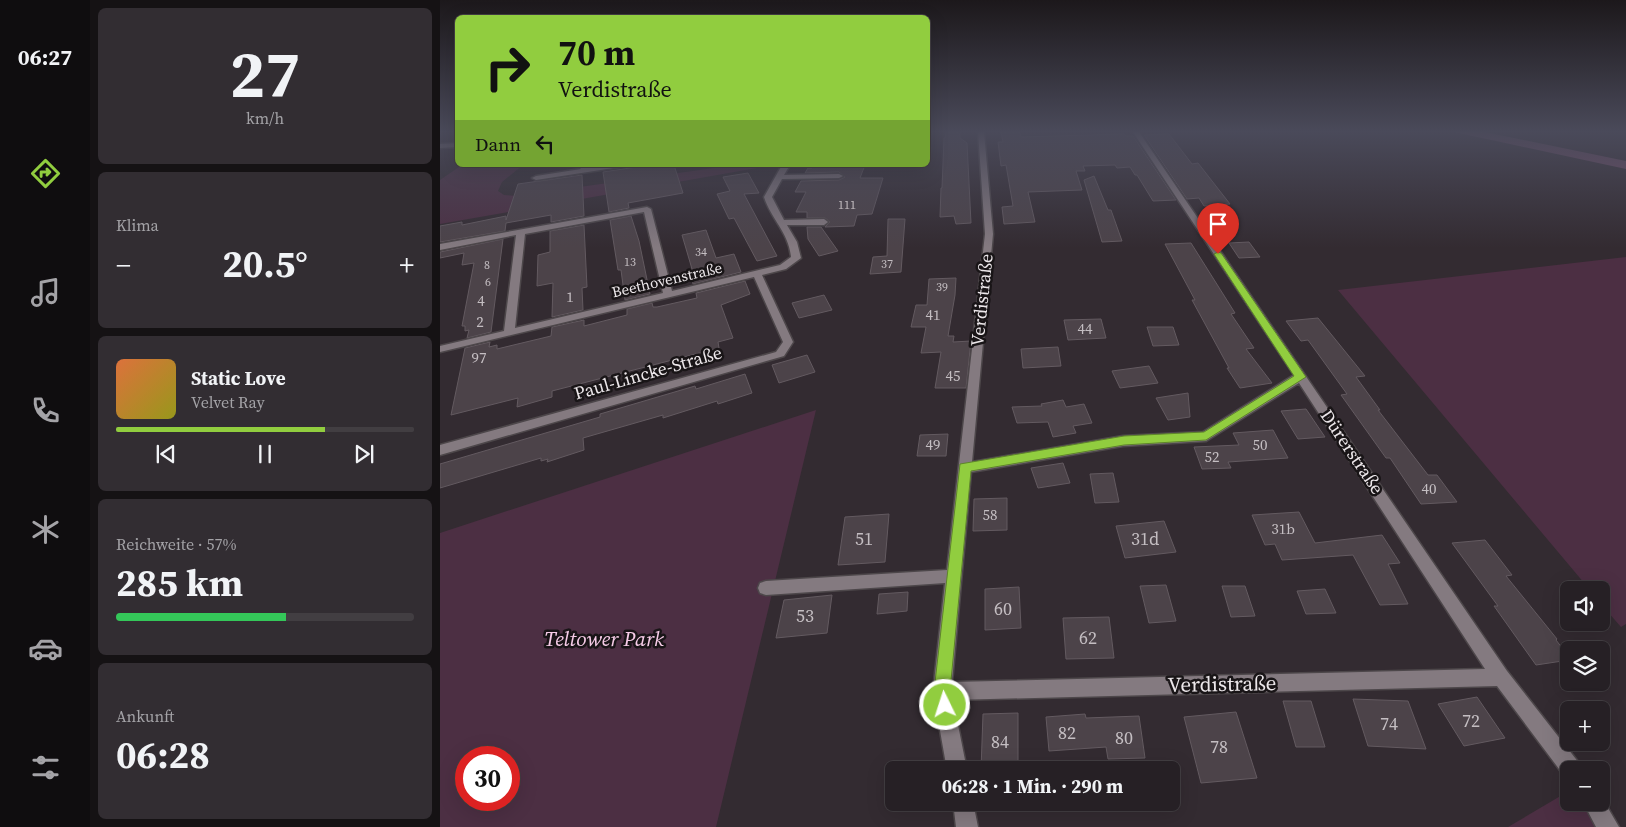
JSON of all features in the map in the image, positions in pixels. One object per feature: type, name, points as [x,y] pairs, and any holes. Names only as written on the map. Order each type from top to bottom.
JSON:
[{"type":"street","points":[[536,178],[568,171]]},
{"type":"street","name":"Beethovenstraße","points":[[440,349],[783,267],[796,258],[796,249],[770,206],[768,197],[783,171]]},
{"type":"street","name":"Verdistraße","points":[[955,761],[942,691],[989,234],[984,171]]},
{"type":"street","name":"Dürerstraße","points":[[1162,171],[1381,495],[1501,677],[1565,761]]},
{"type":"street","points":[[779,177],[838,176]]},
{"type":"street","points":[[440,247],[521,232],[633,206],[647,209],[668,295]]},
{"type":"street","points":[[780,223],[824,222]]},
{"type":"street","points":[[509,332],[521,232]]},
{"type":"street","name":"Paul-Lincke-Straße","points":[[440,450],[780,354],[788,342],[758,274]]},
{"type":"street","points":[[965,468],[1124,440],[1206,436],[1300,377]]},
{"type":"street","points":[[766,588],[954,576]]},
{"type":"street","name":"Verdistraße","points":[[942,691],[1501,677]]},
{"type":"street","points":[[964,811],[967,827]]},
{"type":"street","points":[[1598,811],[1608,827]]},
{"type":"green space","points":[[454,171],[516,171],[502,182],[498,191],[504,195],[516,196],[695,171],[742,171],[440,224],[440,180]]},
{"type":"green space","points":[[1626,257],[1626,624],[1621,627],[1610,614],[1610,581],[1582,581],[1338,290]]},
{"type":"green space","name":"Teltower Park","points":[[816,410],[716,827],[440,827],[440,533]]},
{"type":"green space","points":[[1560,796],[1560,811],[1598,811],[1608,827],[1508,827]]},
{"type":"building","points":[[676,171],[683,193],[628,203],[629,208],[609,212],[603,172]]},
{"type":"building","points":[[806,171],[863,171],[860,178],[883,178],[872,214],[857,215],[854,226],[825,227],[830,222],[825,218],[807,218],[807,212],[796,212],[806,192],[795,192],[801,181],[839,180],[845,177],[839,172],[805,173]]},
{"type":"building","points":[[943,171],[968,171],[971,223],[956,224],[954,216],[940,217]]},
{"type":"building","points":[[1007,171],[1085,171],[1076,171],[1082,190],[1028,192],[1035,222],[1004,224],[1002,207],[1013,206]]},
{"type":"building","points":[[1132,171],[1156,171],[1176,200],[1153,201],[1137,175]]},
{"type":"building","points":[[1168,171],[1204,171],[1230,204],[1204,206],[1199,198],[1187,199]]},
{"type":"building","points":[[748,173],[759,193],[744,194],[777,256],[757,261],[734,218],[729,219],[717,194],[730,191],[723,177]]},
{"type":"building","points":[[582,175],[584,216],[551,222],[551,215],[506,223],[505,231],[440,242],[440,226],[462,222],[462,225],[506,216],[506,220],[518,184]]},
{"type":"building","points":[[1094,176],[1108,210],[1111,210],[1122,241],[1102,242],[1084,180]]},
{"type":"building","points":[[631,216],[639,241],[650,294],[625,300],[621,270],[618,270],[610,220]]},
{"type":"building","points":[[888,219],[905,219],[901,272],[870,274],[873,257],[887,256]]},
{"type":"building","points":[[584,225],[587,287],[582,288],[583,310],[552,317],[553,283],[537,286],[538,255],[550,252],[550,231]]},
{"type":"building","points":[[807,227],[821,227],[838,251],[819,256],[808,239]]},
{"type":"building","points":[[706,230],[716,258],[734,254],[741,272],[693,284],[689,270],[692,269],[682,235]]},
{"type":"building","points":[[503,239],[491,332],[467,338],[469,330],[465,331],[465,326],[462,326],[474,263],[462,265],[464,253],[440,258],[440,252]]},
{"type":"building","points":[[1249,242],[1260,257],[1239,258],[1229,243]]},
{"type":"building","points":[[1191,243],[1235,313],[1231,314],[1254,348],[1246,349],[1272,383],[1240,388],[1227,368],[1229,368],[1192,300],[1195,300],[1165,244]]},
{"type":"building","points":[[956,278],[948,336],[954,336],[953,342],[971,341],[966,388],[935,388],[941,352],[921,353],[926,327],[911,327],[916,305],[927,305],[929,279]]},
{"type":"building","points":[[745,281],[750,294],[721,305],[733,338],[718,342],[719,348],[552,391],[552,397],[517,407],[518,398],[451,415],[465,348],[490,342],[489,347],[497,345],[497,349],[551,336],[552,327],[584,320],[584,326],[627,315],[627,309],[652,303],[653,307],[657,307],[697,298],[696,293]]},
{"type":"building","points":[[824,295],[832,310],[799,318],[792,303]]},
{"type":"building","points":[[1318,318],[1365,376],[1356,377],[1380,410],[1378,410],[1428,475],[1437,475],[1457,502],[1421,504],[1390,458],[1386,458],[1341,395],[1347,394],[1308,340],[1301,341],[1286,321]]},
{"type":"building","points":[[1101,319],[1106,338],[1068,340],[1064,320]]},
{"type":"building","points":[[1147,327],[1173,327],[1179,345],[1153,346]]},
{"type":"building","points":[[1058,347],[1061,366],[1023,368],[1021,349]]},
{"type":"building","points":[[807,355],[815,372],[779,383],[772,365]]},
{"type":"building","points":[[1149,366],[1158,383],[1120,388],[1112,371]]},
{"type":"building","points":[[745,374],[752,393],[718,404],[717,401],[663,418],[663,415],[583,438],[584,450],[547,462],[548,459],[541,461],[541,458],[440,488],[440,464],[600,417],[600,414],[695,386],[696,389]]},
{"type":"building","points":[[1188,393],[1190,417],[1168,420],[1156,398]]},
{"type":"building","points":[[1063,400],[1066,407],[1084,404],[1092,423],[1073,426],[1076,433],[1053,437],[1048,422],[1017,423],[1012,407],[1042,406],[1041,404]]},
{"type":"building","points":[[1306,409],[1325,437],[1298,439],[1281,411]]},
{"type":"building","points":[[1273,430],[1288,458],[1228,462],[1231,468],[1202,469],[1194,447],[1239,445],[1233,433]]},
{"type":"building","points":[[948,434],[946,456],[917,456],[920,435]]},
{"type":"building","points":[[1063,463],[1070,483],[1038,488],[1031,468]]},
{"type":"building","points":[[1113,473],[1119,502],[1095,503],[1090,474]]},
{"type":"building","points":[[1007,498],[1007,530],[973,531],[974,499]]},
{"type":"building","points":[[1299,512],[1315,543],[1382,535],[1400,563],[1388,564],[1408,604],[1380,605],[1353,555],[1282,560],[1275,544],[1265,545],[1252,515]]},
{"type":"building","points":[[889,514],[885,562],[838,565],[845,517]]},
{"type":"building","points":[[1164,521],[1176,552],[1125,558],[1116,526]]},
{"type":"building","points":[[1485,540],[1512,575],[1506,576],[1557,639],[1560,645],[1560,661],[1536,665],[1494,606],[1498,606],[1452,543]]},
{"type":"building","points":[[1166,585],[1176,621],[1149,623],[1140,586]]},
{"type":"building","points":[[1222,586],[1245,586],[1255,616],[1231,617]]},
{"type":"building","points":[[1019,587],[1021,628],[985,630],[985,589]]},
{"type":"building","points":[[1325,589],[1336,613],[1306,614],[1297,591]]},
{"type":"building","points":[[908,592],[907,611],[877,614],[879,594]]},
{"type":"building","points":[[832,595],[827,633],[776,638],[784,600]]},
{"type":"building","points":[[1109,617],[1114,658],[1066,659],[1063,618]]},
{"type":"building","points":[[1477,697],[1505,738],[1464,746],[1438,704]]},
{"type":"building","points":[[1353,699],[1408,701],[1426,749],[1368,746]]},
{"type":"building","points":[[1283,701],[1311,701],[1325,747],[1296,747]]},
{"type":"building","points":[[1236,712],[1257,778],[1201,783],[1184,717]]},
{"type":"building","points":[[1018,713],[1018,761],[981,761],[983,714]]},
{"type":"building","points":[[1085,714],[1086,718],[1139,716],[1145,758],[1108,759],[1106,747],[1049,751],[1046,717]]},
{"type":"route","points":[[945,705],[942,691],[965,468],[1124,440],[1206,436],[1300,377],[1218,254]]}]
